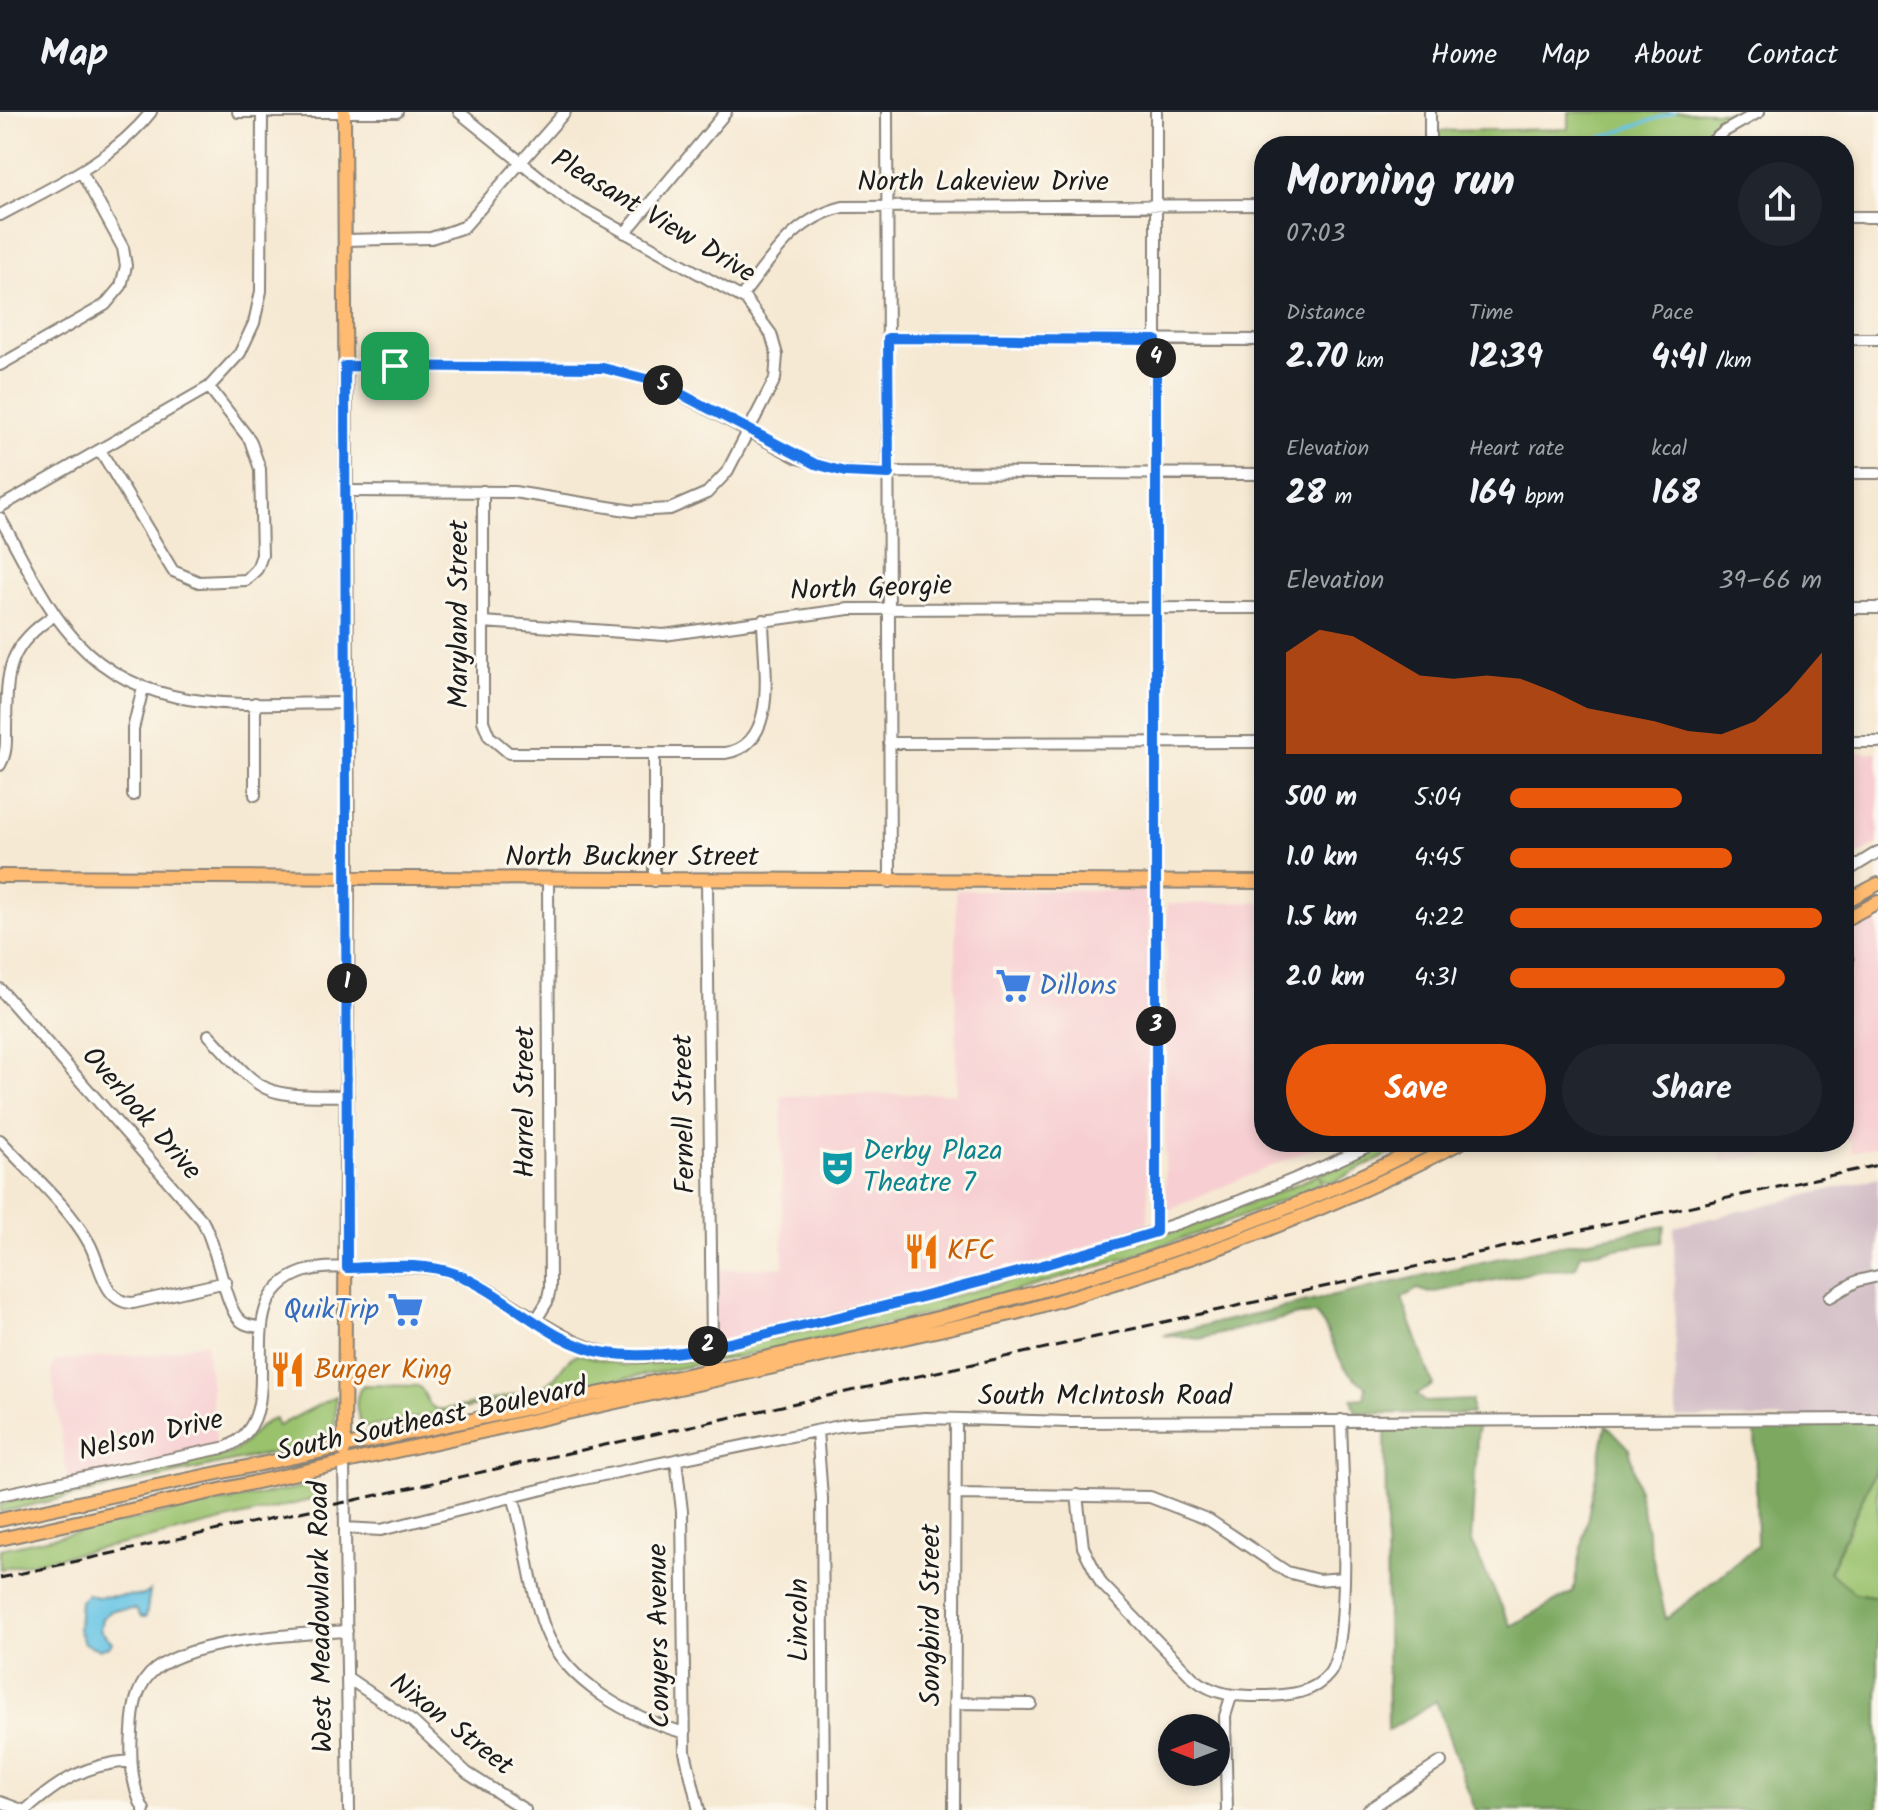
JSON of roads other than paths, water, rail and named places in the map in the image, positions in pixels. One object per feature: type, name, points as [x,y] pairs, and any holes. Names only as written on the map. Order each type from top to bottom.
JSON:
[{"type":"main road","name":"West Meadowlark Road","points":[[344,113],[348,880],[344,1462]]},
{"type":"main road","name":"North Buckner Street","points":[[0,876],[1254,882]]},
{"type":"main road","points":[[1854,897],[1878,884]]},
{"type":"main road","points":[[1854,915],[1878,902]]},
{"type":"main road","name":"South Southeast Boulevard","points":[[0,1520],[649,1383],[1002,1303],[1225,1232],[1346,1184],[1411,1152]]},
{"type":"main road","name":"South Southeast Boulevard","points":[[0,1539],[896,1342],[1061,1300],[1286,1223],[1442,1152]]},
{"type":"street","points":[[0,215],[81,171],[121,144],[151,112]]},
{"type":"street","points":[[238,112],[397,112]]},
{"type":"street","name":"Pleasant View Drive","points":[[345,491],[483,491],[545,495],[633,511],[670,509],[696,500],[727,472],[772,387],[777,355],[765,322],[741,297],[559,194],[459,112]]},
{"type":"street","points":[[345,240],[431,238],[453,233],[474,220],[565,112]]},
{"type":"street","points":[[625,233],[726,112]]},
{"type":"street","points":[[887,112],[890,882]]},
{"type":"street","points":[[1156,112],[1156,1232]]},
{"type":"street","points":[[1430,112],[1430,136]]},
{"type":"street","points":[[1719,136],[1759,112]]},
{"type":"street","points":[[0,507],[209,387],[240,353],[258,307],[262,278],[262,114]]},
{"type":"street","points":[[0,365],[105,305],[121,286],[126,266],[123,248],[81,171]]},
{"type":"street","name":"North Lakeview Drive","points":[[741,297],[801,224],[843,207],[1254,205]]},
{"type":"street","points":[[1854,217],[1878,217]]},
{"type":"street","points":[[888,338],[1254,340]]},
{"type":"street","points":[[1854,339],[1878,339]]},
{"type":"street","points":[[345,366],[603,368],[658,382],[815,464],[845,472],[1254,474]]},
{"type":"street","points":[[100,450],[173,571],[199,582],[246,580],[257,569],[262,555],[260,469],[250,440],[209,387]]},
{"type":"street","points":[[1854,473],[1878,473]]},
{"type":"street","name":"Maryland Street","points":[[483,491],[483,721],[489,736],[496,745],[515,755],[654,754]]},
{"type":"street","points":[[0,518],[55,615],[86,652],[143,688],[195,702],[347,703]]},
{"type":"street","name":"North Georgie","points":[[483,622],[664,635],[822,611],[1254,608]]},
{"type":"street","points":[[1854,608],[1878,608]]},
{"type":"street","points":[[0,765],[6,749],[10,666],[28,635],[55,615]]},
{"type":"street","points":[[654,881],[654,754],[725,753],[749,744],[763,722],[763,620]]},
{"type":"street","points":[[133,795],[133,729],[143,688]]},
{"type":"street","points":[[255,703],[255,795]]},
{"type":"street","points":[[889,743],[1254,742]]},
{"type":"street","points":[[1854,742],[1878,742]]},
{"type":"street","points":[[1854,867],[1878,852]]},
{"type":"street","name":"Harrel Street","points":[[536,1320],[547,1302],[550,1288],[548,881]]},
{"type":"street","name":"Fernell Street","points":[[707,881],[712,1346]]},
{"type":"street","name":"Overlook Drive","points":[[0,989],[202,1220],[212,1239],[239,1320],[260,1327]]},
{"type":"street","points":[[209,1035],[259,1088],[283,1096],[348,1096]]},
{"type":"street","points":[[0,1140],[79,1227],[96,1256],[108,1291],[118,1300],[133,1303],[226,1282]]},
{"type":"street","name":"Nelson Drive","points":[[0,1495],[236,1443],[249,1433],[258,1413],[260,1327],[268,1302],[282,1283],[312,1270],[424,1267],[453,1273],[485,1287],[536,1320],[601,1352],[639,1357],[712,1346],[1008,1277],[1156,1232],[1261,1193],[1354,1152]]},
{"type":"street","points":[[1830,1297],[1857,1281],[1878,1276]]},
{"type":"street","name":"Songbird Street","points":[[954,1810],[956,1419]]},
{"type":"street","name":"South McIntosh Road","points":[[345,1528],[381,1530],[513,1496],[870,1420],[1878,1419]]},
{"type":"street","points":[[1077,1495],[1083,1547],[1101,1583],[1193,1678],[1211,1691],[1231,1697],[1290,1695],[1308,1689],[1328,1674],[1339,1652],[1343,1578],[1341,1420]]},
{"type":"street","name":"Lincoln","points":[[817,1431],[822,1498],[824,1810]]},
{"type":"street","name":"Conyers Avenue","points":[[676,1460],[682,1511],[685,1733],[688,1773],[699,1810]]},
{"type":"street","name":"West Meadowlark Road","points":[[344,1462],[349,1810]]},
{"type":"street","points":[[955,1494],[1150,1497],[1209,1520],[1270,1565],[1318,1580],[1343,1578]]},
{"type":"street","points":[[513,1496],[544,1628],[563,1660],[631,1713],[685,1733]]},
{"type":"street","points":[[144,1810],[136,1791],[131,1761],[135,1702],[143,1683],[161,1665],[178,1656],[244,1641],[347,1631]]},
{"type":"street","name":"Nixon Street","points":[[348,1678],[413,1722],[467,1773],[525,1810]]},
{"type":"street","points":[[1227,1810],[1225,1716],[1231,1697]]},
{"type":"street","points":[[954,1703],[1031,1704]]},
{"type":"street","points":[[0,1802],[24,1810],[65,1777],[80,1770],[131,1761]]},
{"type":"street","points":[[1368,1810],[1441,1762]]},
{"type":"water","points":[[150,1591],[146,1617],[141,1617],[135,1609],[113,1610],[102,1618],[100,1630],[112,1642],[110,1646],[98,1649],[84,1643],[78,1629],[80,1601],[88,1594],[96,1597],[144,1595]]},
{"type":"waterway","points":[[1606,136],[1675,112]]},
{"type":"railway","points":[[0,1578],[1878,1165]]},
{"type":"place","name":"Dillons","points":[[1013,986]]},
{"type":"place","name":"Derby Plaza Theatre 7","points":[[837,1167]]},
{"type":"place","name":"KFC","points":[[921,1251]]},
{"type":"place","name":"QuikTrip","points":[[405,1310]]},
{"type":"place","name":"Burger King","points":[[288,1370]]}]
